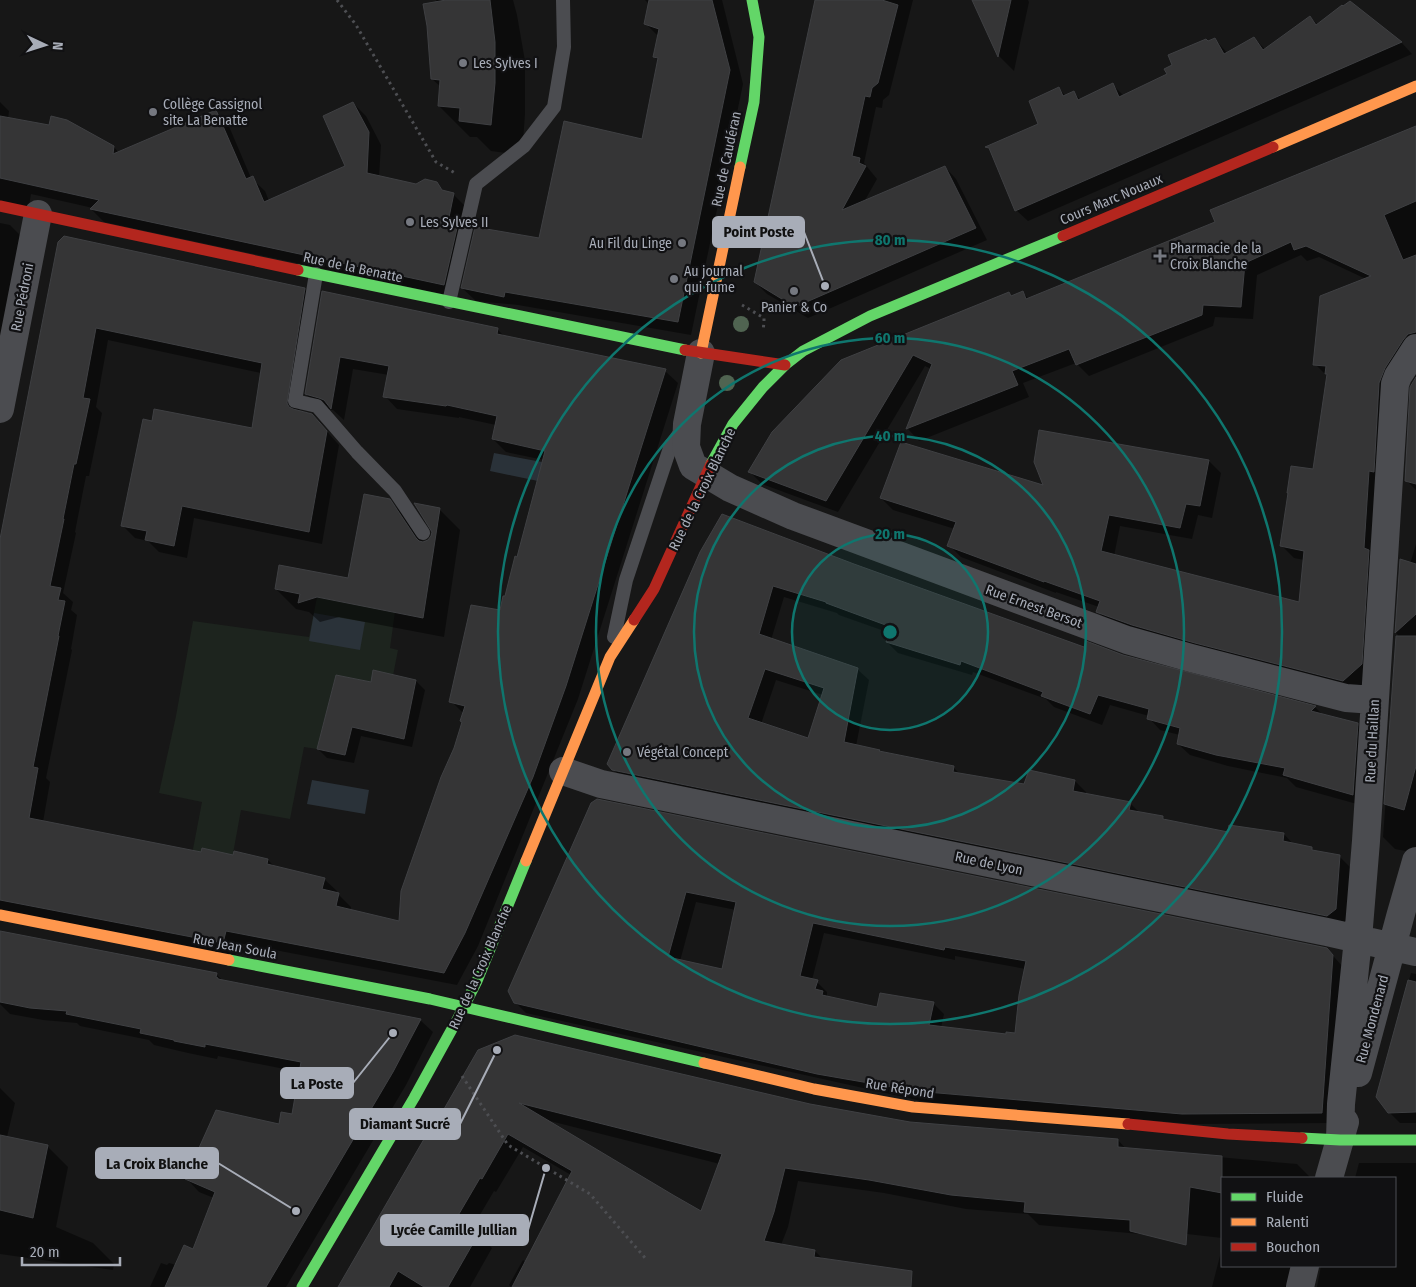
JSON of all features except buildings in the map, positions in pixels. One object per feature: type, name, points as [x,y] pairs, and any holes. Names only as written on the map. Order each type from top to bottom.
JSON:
[{"type":"street","name":"Rue de Caudéran","points":[[701,352],[754,102],[759,37],[752,0]]},
{"type":"street","name":"Cours Marc Nouaux","points":[[819,341],[870,316],[1150,200],[1416,86]]},
{"type":"street","name":"Rue de la Benatte","points":[[0,206],[449,302],[701,352],[785,365]]},
{"type":"street","name":"Rue Pédroni","points":[[0,409],[38,214]]},
{"type":"street","name":"Rue de la Croix Blanche","points":[[302,1287],[443,1046],[477,981],[610,657],[654,589],[706,474],[733,424],[762,387],[785,365],[819,341]]},
{"type":"street","name":"Rue du Haillan","points":[[1340,1140],[1341,1104],[1366,841],[1395,384],[1416,348]]},
{"type":"street","name":"Rue de la Croix Blanche","points":[[687,424],[701,352]]},
{"type":"street","name":"Rue Ernest Bersot","points":[[687,424],[686,447],[693,466],[730,488],[793,516],[1127,640],[1346,698],[1374,700]]},
{"type":"street","name":"Rue de Lyon","points":[[563,771],[601,784],[1404,949]]},
{"type":"street","name":"Rue Mondenard","points":[[1329,1177],[1404,949],[1416,861]]},
{"type":"street","name":"Rue Jean Soula","points":[[0,915],[464,1007]]},
{"type":"street","name":"Rue Répond","points":[[464,1007],[814,1089],[913,1107],[1114,1122],[1228,1134],[1340,1140],[1416,1140]]},
{"type":"street","points":[[1300,1287],[1305,1267]]},
{"type":"lane","points":[[449,302],[476,184],[524,146],[554,107],[564,47],[562,0]]},
{"type":"lane","points":[[316,274],[295,401],[317,406],[356,452],[395,491],[423,533]]},
{"type":"lane","name":"Rue de la Croix Blanche","points":[[610,657],[626,580],[671,445],[687,424]]},
{"type":"path","points":[[337,0],[356,25],[436,162],[476,184]]},
{"type":"path","points":[[714,288],[764,318],[762,335]]},
{"type":"path","points":[[443,1046],[508,1145],[590,1194],[646,1259]]},
{"type":"shaded area","points":[[494,453],[542,462],[538,481],[490,471]]},
{"type":"shaded area","points":[[317,597],[395,612],[390,648],[398,650],[391,686],[336,675],[317,749],[304,747],[290,819],[241,810],[219,930],[179,922],[202,802],[159,793],[176,716],[193,621],[309,637]]},
{"type":"shaded area","points":[[314,613],[365,622],[360,650],[309,641]]},
{"type":"shaded area","points":[[312,780],[369,790],[365,814],[307,804]]},
{"type":"traffic: fast","points":[[740,167],[754,102],[759,37],[752,0]]},
{"type":"traffic: fast","points":[[711,464],[733,424],[763,387],[785,365],[803,351],[870,316],[1063,236]]},
{"type":"traffic: fast","points":[[298,270],[685,350]]},
{"type":"traffic: fast","points":[[302,1287],[414,1098],[457,1020],[477,981],[526,861]]},
{"type":"traffic: fast","points":[[229,960],[430,999],[704,1063]]},
{"type":"traffic: fast","points":[[1302,1138],[1416,1140]]},
{"type":"traffic: slow","points":[[1273,147],[1416,86]]},
{"type":"traffic: slow","points":[[701,353],[740,167]]},
{"type":"traffic: slow","points":[[526,861],[610,657],[634,620]]},
{"type":"traffic: slow","points":[[0,915],[229,960]]},
{"type":"traffic: slow","points":[[704,1063],[814,1089],[913,1107],[1128,1124]]},
{"type":"traffic: jam","points":[[1063,236],[1273,147]]},
{"type":"traffic: jam","points":[[0,206],[298,270]]},
{"type":"traffic: jam","points":[[685,350],[785,365]]},
{"type":"traffic: jam","points":[[634,620],[654,589],[711,464]]},
{"type":"traffic: jam","points":[[1128,1124],[1228,1134],[1302,1138]]},
{"type":"place","name":"Les Sylves I","points":[[463,63]]},
{"type":"place","name":"Collège Cassignol site La Benatte","points":[[153,112]]},
{"type":"place","name":"Les Sylves II","points":[[410,222]]},
{"type":"place","name":"Au Fil du Linge","points":[[682,243]]},
{"type":"place","name":"Pharmacie de la Croix Blanche","points":[[1160,256]]},
{"type":"place","name":"Au journal qui fume","points":[[674,279]]},
{"type":"place","name":"Point Poste","points":[[825,286]]},
{"type":"place","name":"Panier & Co","points":[[794,291]]},
{"type":"place","name":"Végétal Concept","points":[[627,752]]},
{"type":"place","name":"La Poste","points":[[393,1033]]},
{"type":"place","name":"Diamant Sucré","points":[[497,1050]]},
{"type":"place","name":"Lycée Camille Jullian","points":[[546,1168]]},
{"type":"place","name":"La Croix Blanche","points":[[296,1211]]}]
